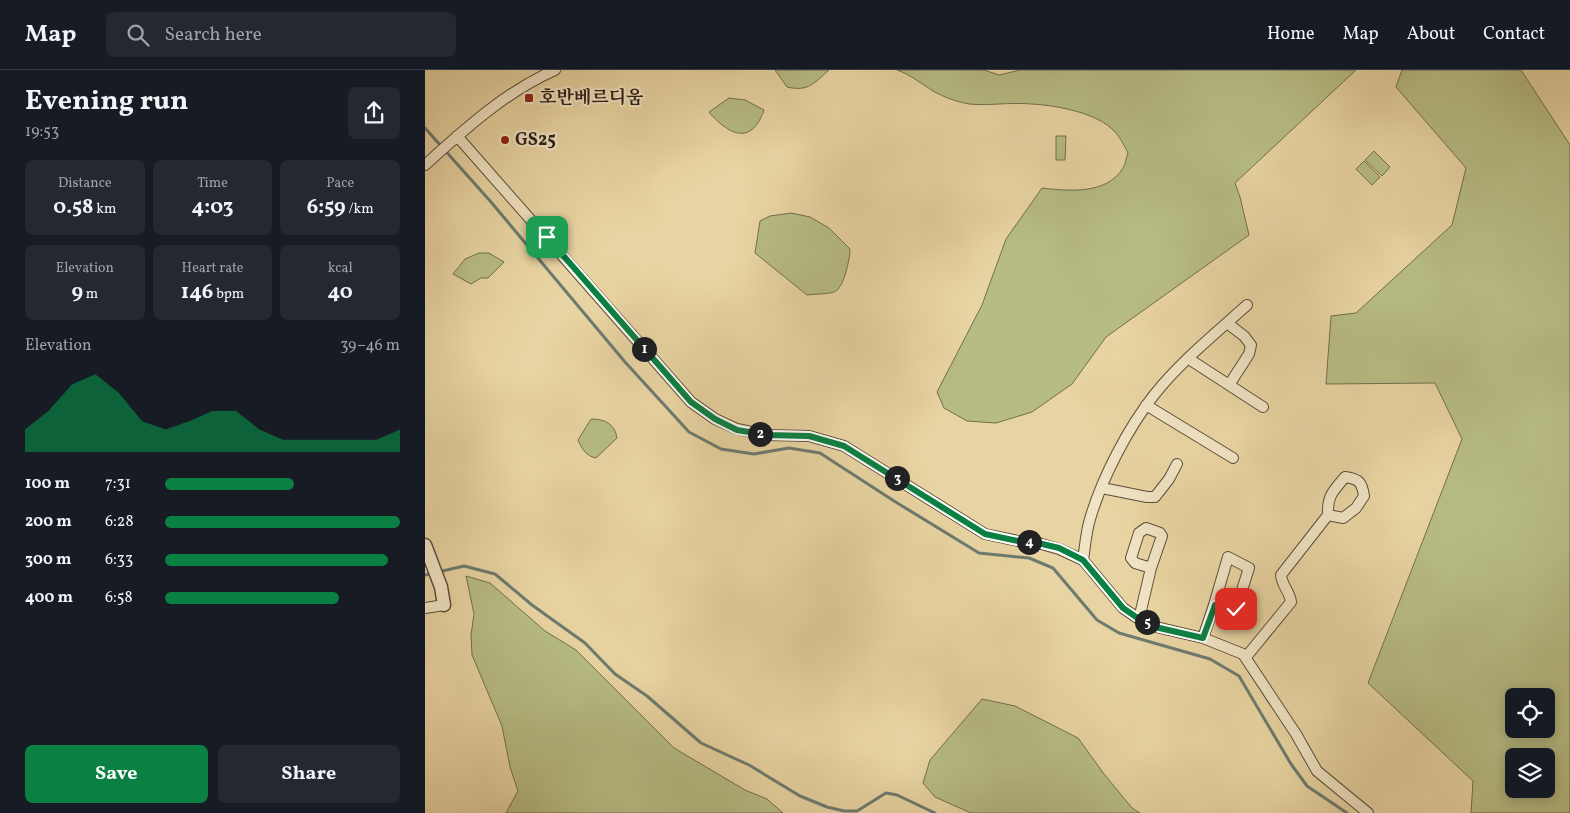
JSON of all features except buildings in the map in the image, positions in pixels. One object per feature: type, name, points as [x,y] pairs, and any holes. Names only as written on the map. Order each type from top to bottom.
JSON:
[{"type":"street","points":[[425,165],[478,118],[517,90],[555,70]]},
{"type":"street","points":[[457,136],[691,402],[715,419],[737,430],[767,435],[809,436],[844,446],[985,534],[1059,548],[1083,560],[1123,608],[1139,619],[1155,627],[1203,638],[1243,654],[1296,734],[1317,771],[1368,813]]},
{"type":"street","points":[[1083,560],[1089,520],[1110,466],[1146,405],[1189,358],[1247,305]]},
{"type":"street","points":[[1227,324],[1244,336],[1251,345],[1249,354],[1229,385]]},
{"type":"street","points":[[1189,358],[1263,407]]},
{"type":"street","points":[[1146,405],[1233,458]]},
{"type":"street","points":[[1102,488],[1155,497],[1169,479],[1177,464]]},
{"type":"street","points":[[1246,657],[1291,602],[1287,590],[1282,583],[1281,575],[1328,515]]},
{"type":"street","points":[[425,545],[441,587],[443,605],[425,608]]},
{"type":"street","points":[[1203,638],[1215,605],[1228,557],[1249,568],[1236,609],[1230,611],[1215,605]]},
{"type":"street","points":[[1139,619],[1151,568]]},
{"type":"green space","points":[[775,70],[829,70],[811,85],[795,88],[787,87]]},
{"type":"green space","points":[[897,70],[984,70],[999,75],[1020,70],[1356,70],[1235,183],[1249,235],[1106,337],[1072,384],[1032,412],[996,423],[967,421],[944,408],[937,392],[982,305],[1006,239],[1042,188],[1075,190],[1097,187],[1107,183],[1116,177],[1123,168],[1128,153],[1119,136],[1111,128],[1103,122],[1084,114],[1040,105],[964,103],[939,94]]},
{"type":"green space","points":[[1402,70],[1521,70],[1570,145],[1570,813],[1471,813],[1473,781],[1368,683],[1462,439],[1435,383],[1326,384],[1331,316],[1356,313],[1452,225],[1466,168],[1396,87]]},
{"type":"green space","points":[[729,98],[745,100],[764,110],[759,122],[753,129],[746,133],[731,131],[709,112]]},
{"type":"green space","points":[[1056,136],[1066,136],[1065,160],[1056,160]]},
{"type":"green space","points":[[1374,151],[1390,167],[1382,176],[1365,160]]},
{"type":"green space","points":[[1364,161],[1380,177],[1372,185],[1356,169]]},
{"type":"green space","points":[[791,213],[810,217],[829,228],[850,249],[848,266],[838,290],[829,293],[807,295],[755,253],[760,221],[770,216]]},
{"type":"green space","points":[[479,253],[489,253],[504,262],[488,278],[481,278],[471,284],[453,274],[465,259]]},
{"type":"green space","points":[[591,419],[608,423],[614,429],[617,438],[596,458],[585,452],[578,440]]},
{"type":"green space","points":[[466,576],[490,583],[545,631],[576,650],[674,748],[745,790],[767,799],[783,813],[506,813],[518,791],[510,767],[502,726],[472,655],[471,635],[474,614]]},
{"type":"green space","points":[[982,699],[1015,706],[1078,738],[1132,808],[1140,813],[971,813],[935,797],[923,783],[930,760]]},
{"type":"waterway","points":[[425,128],[491,202],[625,362],[689,432],[721,449],[754,454],[789,448],[820,453],[979,553],[1029,558],[1053,568],[1097,620],[1119,633],[1210,659],[1239,676],[1291,764],[1307,786],[1347,813]]},
{"type":"waterway","points":[[438,572],[464,566],[495,574],[532,605],[585,643],[615,674],[647,696],[701,743],[749,765],[800,796],[827,807],[844,811],[857,811],[886,793],[897,795],[935,813]]},
{"type":"waterway","points":[[425,575],[432,574]]},
{"type":"place","name":"호반베르디움","points":[[529,98]]},
{"type":"place","name":"GS25","points":[[505,140]]},
{"type":"route","points":[[547,237],[691,402],[715,419],[737,430],[767,435],[809,436],[844,446],[985,534],[1059,548],[1083,560],[1123,608],[1155,627],[1203,638],[1215,605],[1230,611],[1236,609]]}]
